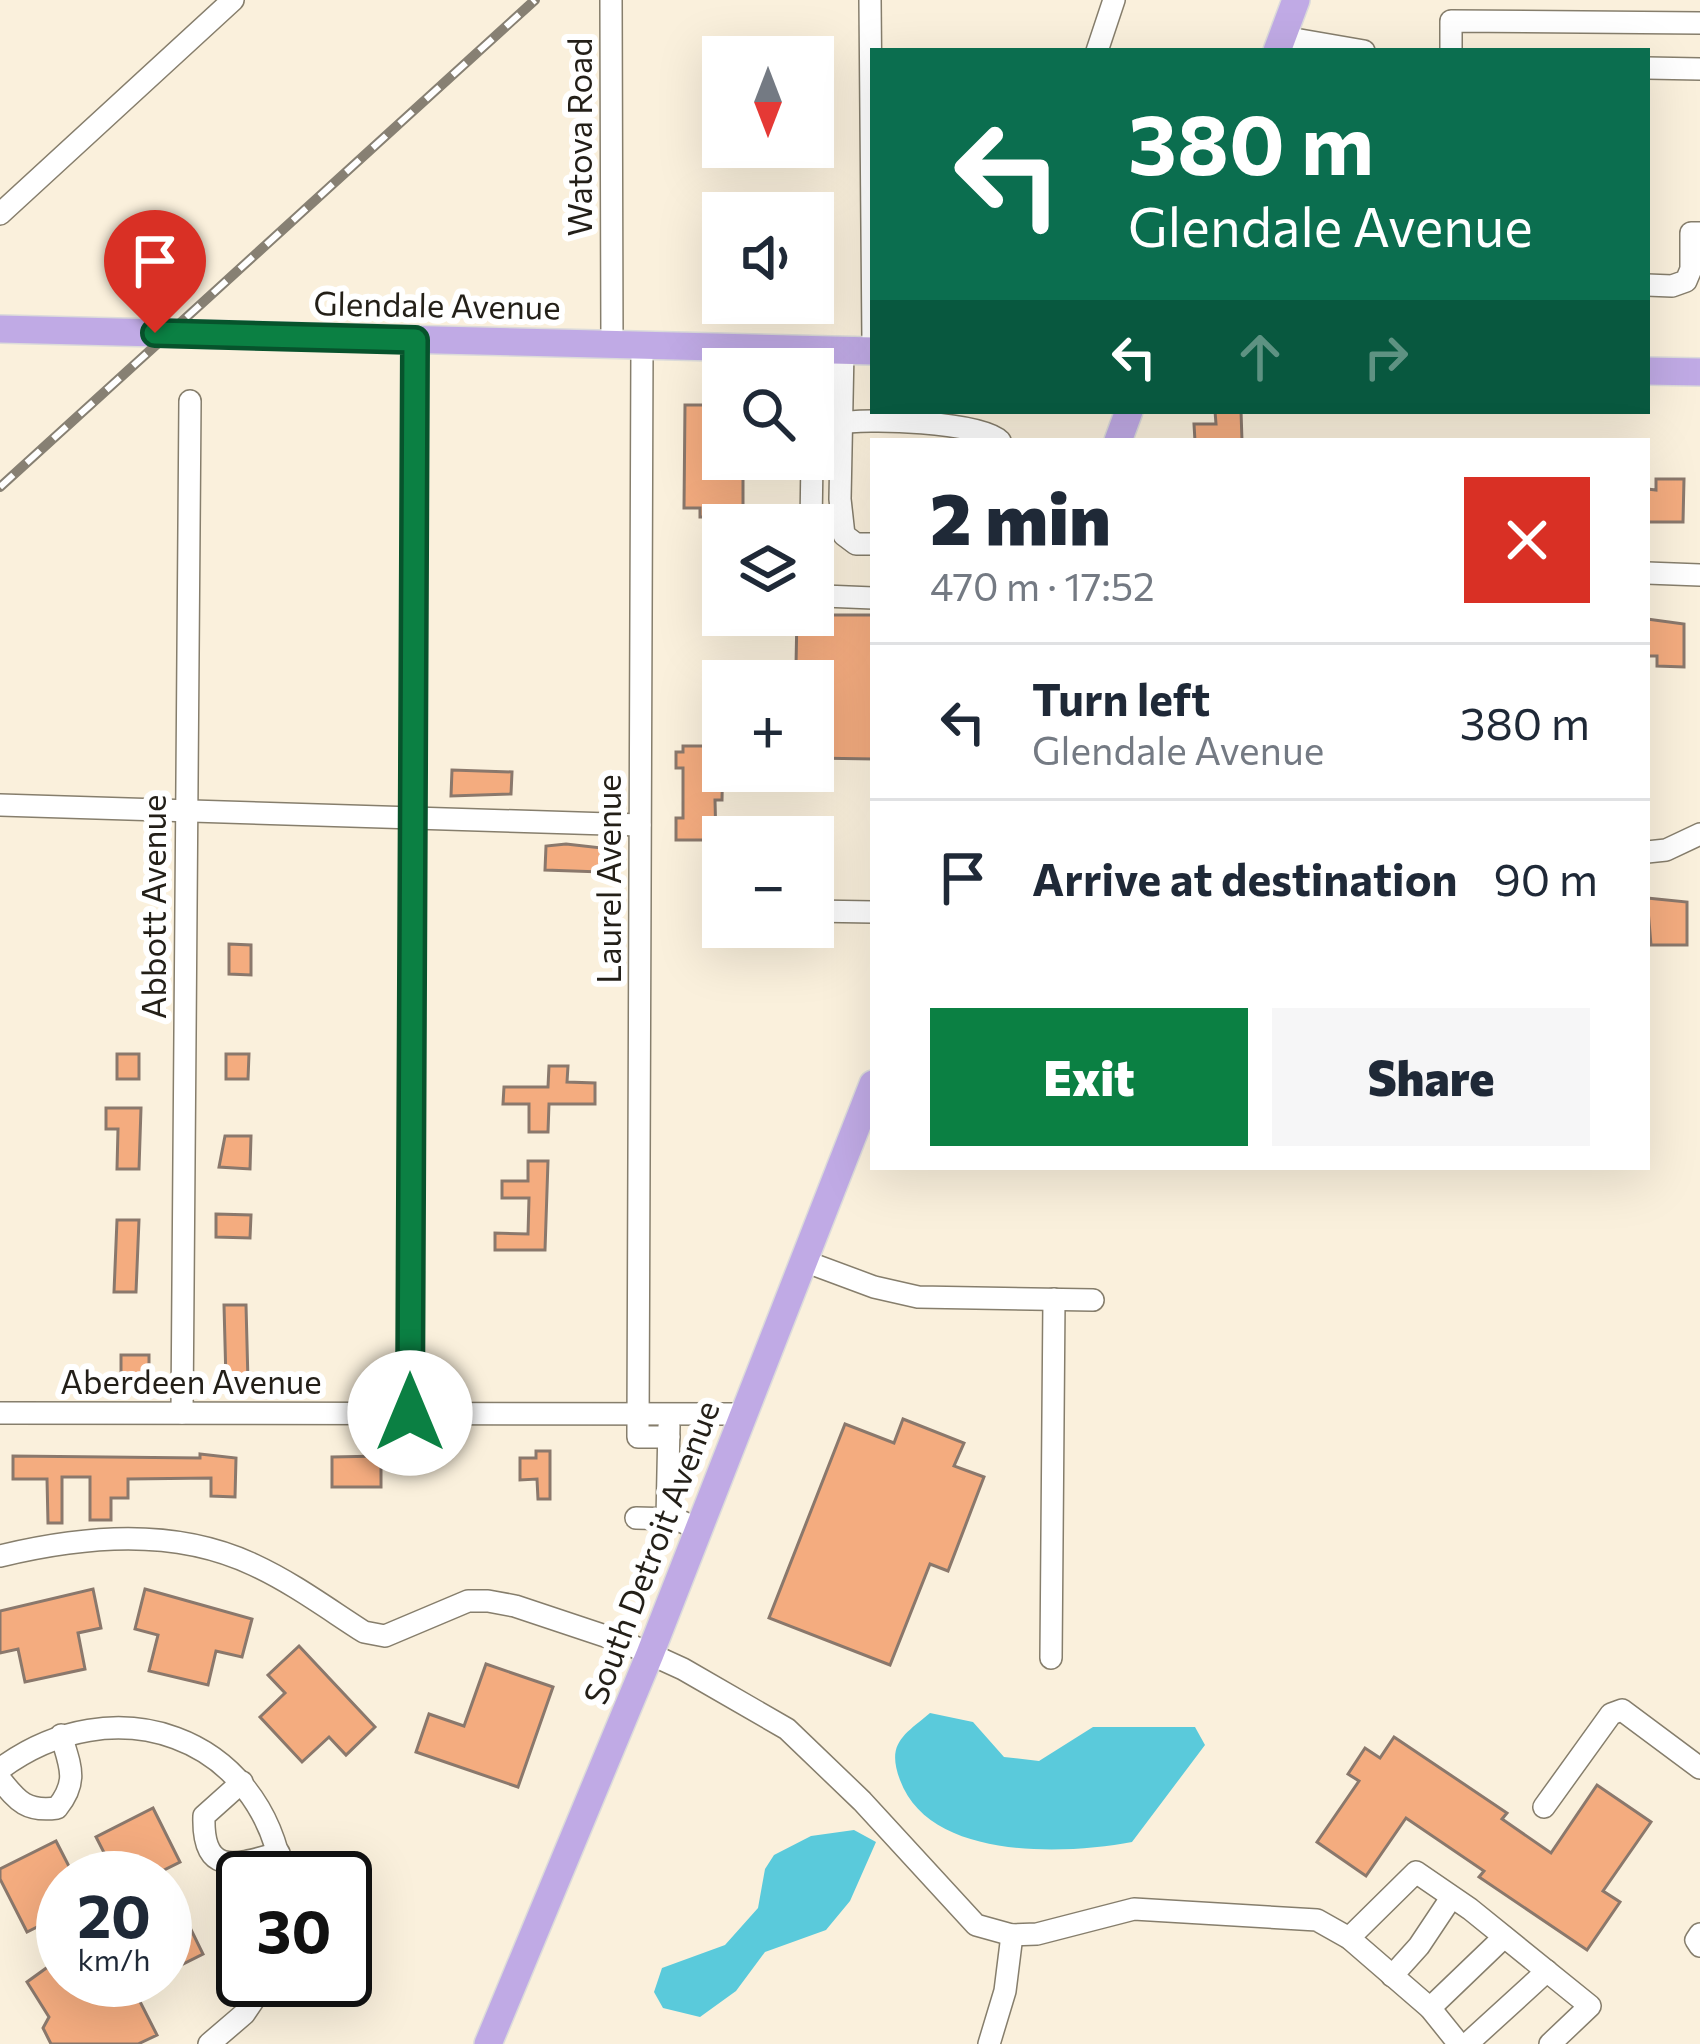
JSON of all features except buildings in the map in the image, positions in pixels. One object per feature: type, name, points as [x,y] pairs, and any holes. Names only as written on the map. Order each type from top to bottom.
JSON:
[{"type":"main road","points":[[1280,44],[1296,0]]},
{"type":"main road","name":"Glendale Avenue","points":[[0,329],[870,347]]},
{"type":"main road","points":[[1650,371],[1700,372]]},
{"type":"main road","name":"South Detroit Avenue","points":[[488,2044],[650,1654],[870,1092]]},
{"type":"street","points":[[0,214],[233,0]]},
{"type":"street","name":"Watova Road","points":[[611,0],[612,345]]},
{"type":"street","points":[[870,0],[870,48]]},
{"type":"street","points":[[1098,48],[1114,0]]},
{"type":"street","points":[[1451,48],[1451,21],[1700,22]]},
{"type":"street","points":[[1280,44],[1328,48]]},
{"type":"street","points":[[1650,68],[1700,69]]},
{"type":"street","points":[[1650,285],[1686,281],[1691,233],[1700,233]]},
{"type":"street","points":[[410,1413],[415,340]]},
{"type":"street","name":"Laurel Avenue","points":[[638,1413],[642,346]]},
{"type":"street","points":[[843,350],[844,535],[856,544],[870,544]]},
{"type":"street","name":"Abbott Avenue","points":[[182,1413],[190,401]]},
{"type":"street","points":[[834,425],[952,425],[992,432],[997,438]]},
{"type":"street","points":[[1650,573],[1700,574]]},
{"type":"street","points":[[834,596],[870,598]]},
{"type":"street","points":[[0,805],[640,825]]},
{"type":"street","points":[[1650,852],[1666,850],[1700,834]]},
{"type":"street","points":[[834,911],[870,912]]},
{"type":"street","points":[[803,1261],[874,1287],[918,1297],[1093,1300]]},
{"type":"street","points":[[1052,1658],[1054,1299]]},
{"type":"street","name":"Aberdeen Avenue","points":[[0,1413],[742,1414]]},
{"type":"street","points":[[638,1413],[638,1437],[669,1437]]},
{"type":"street","points":[[668,1518],[670,1414]]},
{"type":"street","points":[[637,1518],[668,1518],[698,1529]]},
{"type":"street","points":[[0,1556],[94,1539],[165,1540],[254,1564],[364,1632],[385,1636],[468,1601],[488,1601],[650,1654],[787,1729],[862,1802],[965,1917],[992,1931],[1037,1934],[1134,1909],[1317,1920],[1349,1938],[1430,2008],[1463,2044],[1547,1971]]},
{"type":"street","points":[[1544,1807],[1611,1714],[1622,1710],[1700,1768]]},
{"type":"street","points":[[0,1768],[25,1750],[61,1735],[122,1727],[157,1732],[204,1750],[242,1782],[268,1820],[278,1851]]},
{"type":"street","points":[[0,1778],[17,1802],[34,1811],[58,1808],[70,1792],[71,1770],[61,1735]]},
{"type":"street","points":[[216,1859],[203,1837],[204,1816],[242,1782]]},
{"type":"street","points":[[1349,1938],[1416,1872],[1590,2006],[1550,2044]]},
{"type":"street","points":[[1392,1976],[1451,1898]]},
{"type":"street","points":[[1700,1934],[1696,1940],[1700,1946]]},
{"type":"street","points":[[989,2044],[1005,1991],[1012,1935]]},
{"type":"street","points":[[1430,2008],[1504,1937]]},
{"type":"street","points":[[209,2044],[249,2007]]},
{"type":"water","points":[[930,1713],[973,1722],[1004,1757],[1039,1761],[1093,1727],[1195,1727],[1205,1745],[1132,1842],[1071,1849],[1001,1846],[939,1825],[915,1806],[900,1780],[896,1748]]},
{"type":"water","points":[[854,1830],[876,1842],[850,1901],[826,1930],[765,1952],[736,1991],[700,2017],[663,2008],[654,1992],[662,1968],[725,1945],[758,1908],[765,1869],[774,1855],[811,1836]]},
{"type":"railway","points":[[0,487],[535,0]]},
{"type":"route","points":[[155,333],[415,340],[410,1413]]}]
